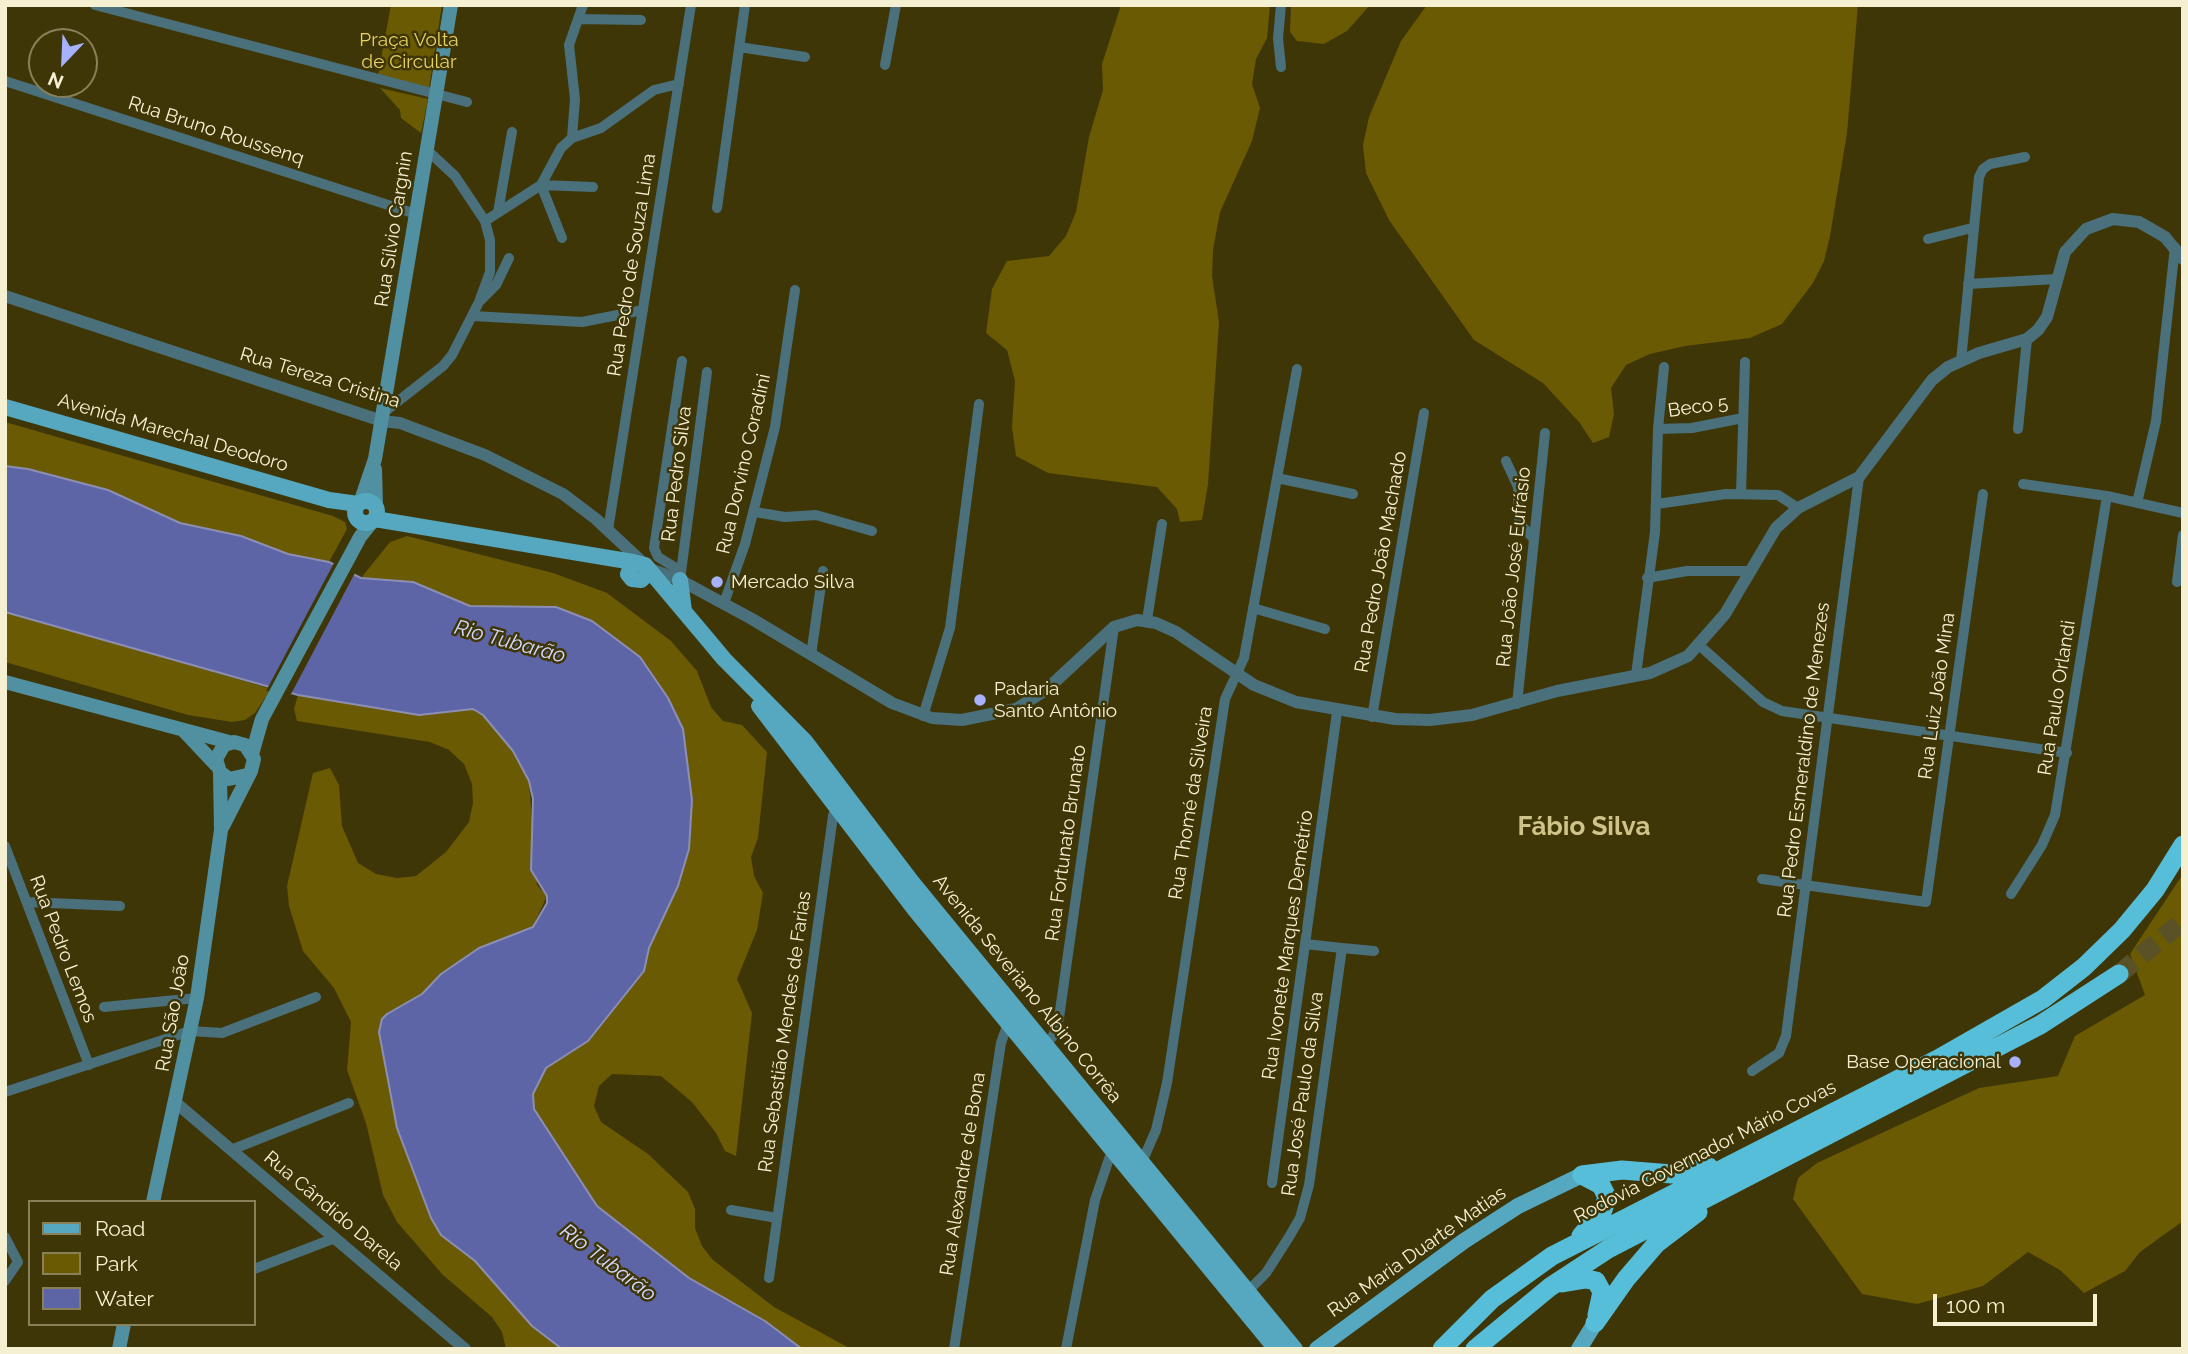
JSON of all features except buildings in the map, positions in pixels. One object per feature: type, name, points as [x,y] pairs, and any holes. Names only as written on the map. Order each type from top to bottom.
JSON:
[{"type":"highway","name":"Rodovia Governador Mário Covas","points":[[1442,1349],[1512,1283],[1574,1244],[1974,1040],[2052,992],[2104,949],[2138,912],[2183,845]]},
{"type":"highway","name":"Rodovia Governador Mário Covas","points":[[1475,1349],[1550,1287],[1626,1238],[2007,1042],[2063,1012],[2119,974]]},
{"type":"highway","points":[[1595,1323],[1626,1279],[1656,1244],[1679,1225],[1751,1181],[1787,1153]]},
{"type":"highway","points":[[1582,1175],[1622,1170],[1672,1174],[1752,1154]]},
{"type":"highway","points":[[1574,1244],[1606,1202],[1605,1191],[1601,1185],[1582,1175]]},
{"type":"highway","points":[[1550,1287],[1577,1279],[1596,1281],[1602,1292],[1595,1323]]},
{"type":"main road","name":"Rua Sílvio Cargnin","points":[[366,512],[450,5]]},
{"type":"main road","name":"Avenida Marechal Deodoro","points":[[5,407],[410,524],[469,537],[581,553],[639,568]]},
{"type":"main road","points":[[183,730],[229,779],[247,775],[253,765],[252,754],[265,715],[358,541],[366,512]]},
{"type":"main road","name":"Avenida Severiano Albino Corrêa","points":[[639,568],[797,732],[841,801],[922,906],[1040,1050],[1142,1161],[1242,1296]]},
{"type":"main road","points":[[680,580],[685,613]]},
{"type":"main road","points":[[5,682],[245,745],[252,754]]},
{"type":"main road","points":[[218,768],[217,754],[265,715]]},
{"type":"main road","name":"Rua São João","points":[[153,1200],[197,998],[221,830],[218,768]]},
{"type":"main road","name":"Rua São João","points":[[221,830],[247,775]]},
{"type":"main road","name":"Avenida Severiano Albino Corrêa","points":[[1040,1050],[1112,1150],[1286,1346]]},
{"type":"main road","points":[[1112,1150],[1142,1161]]},
{"type":"main road","name":"Rua Maria Duarte Matias","points":[[1323,1346],[1464,1241],[1518,1206],[1582,1175]]},
{"type":"main road","points":[[1579,1349],[1595,1323]]},
{"type":"main road","points":[[119,1349],[124,1326]]},
{"type":"main road","points":[[1286,1346],[1310,1342],[1323,1346]]},
{"type":"street","points":[[95,5],[467,102]]},
{"type":"street","points":[[572,138],[575,99],[569,45],[583,5]]},
{"type":"street","name":"Rua Pedro de Souza Lima","points":[[608,530],[691,5]]},
{"type":"street","points":[[716,208],[745,5]]},
{"type":"street","points":[[885,65],[896,5]]},
{"type":"street","points":[[1281,5],[1278,38],[1281,67]]},
{"type":"street","points":[[578,19],[641,20]]},
{"type":"street","points":[[739,47],[805,57]]},
{"type":"street","name":"Rua Bruno Roussenq","points":[[5,81],[416,214]]},
{"type":"street","points":[[485,221],[541,185],[561,148],[572,138],[601,128],[654,90],[679,84]]},
{"type":"street","points":[[498,212],[512,132]]},
{"type":"street","points":[[382,417],[443,366],[473,316],[490,264],[490,240],[485,221],[456,176],[427,150]]},
{"type":"street","points":[[1961,361],[1977,187],[1983,169],[2025,158]]},
{"type":"street","points":[[541,185],[593,187]]},
{"type":"street","points":[[541,185],[562,238]]},
{"type":"street","points":[[1114,627],[1147,620],[1176,632],[1236,673],[1280,697],[1337,712],[1372,717],[1447,719],[1517,704],[1557,691],[1636,675],[1678,662],[1700,646],[1725,614],[1776,528],[1798,508],[1859,477],[1932,380],[1961,361],[2027,339],[2047,317],[2065,252],[2086,229],[2113,219],[2139,222],[2165,237],[2183,260]]},
{"type":"street","points":[[1928,239],[1972,228]]},
{"type":"street","points":[[2137,503],[2156,421],[2175,247]]},
{"type":"street","points":[[479,302],[496,285],[509,258]]},
{"type":"street","points":[[1968,284],[2057,279]]},
{"type":"street","name":"Rua Dorvino Coradini","points":[[724,603],[755,512],[779,404],[795,290]]},
{"type":"street","name":"Rua Tereza Cristina","points":[[5,296],[400,423],[509,465],[563,494],[608,530],[639,568]]},
{"type":"street","points":[[473,316],[582,322],[643,310]]},
{"type":"street","points":[[2018,429],[2027,339]]},
{"type":"street","points":[[680,580],[676,568],[658,557],[654,548],[682,361]]},
{"type":"street","points":[[1741,494],[1745,362]]},
{"type":"street","points":[[1636,675],[1657,504],[1657,429],[1664,367]]},
{"type":"street","name":"Rua Thomé da Silveira","points":[[1142,1161],[1156,1130],[1167,1083],[1225,699],[1244,658],[1297,369]]},
{"type":"street","name":"Rua Pedro Silva","points":[[680,580],[707,372]]},
{"type":"street","points":[[923,716],[950,628],[979,404]]},
{"type":"street","name":"Rua Pedro João Machado","points":[[1372,717],[1424,413]]},
{"type":"street","name":"Beco 5","points":[[1657,429],[1692,429],[1743,418]]},
{"type":"street","name":"Rua João José Eufrásio","points":[[1517,704],[1545,433]]},
{"type":"street","points":[[1506,461],[1518,487],[1520,523],[1534,539]]},
{"type":"street","name":"Rua Pedro Esmeraldino de Menezes","points":[[1752,1072],[1783,1048],[1859,477]]},
{"type":"street","points":[[1277,478],[1353,494]]},
{"type":"street","points":[[2023,484],[2107,496],[2183,513]]},
{"type":"street","points":[[1657,504],[1741,494],[1778,495],[1798,508]]},
{"type":"street","name":"Rua Luiz João Mina","points":[[1805,886],[1926,902],[1983,494]]},
{"type":"street","name":"Rua Paulo Orlandi","points":[[2011,894],[2049,831],[2067,753],[2107,496]]},
{"type":"street","points":[[755,512],[785,517],[816,515],[872,531]]},
{"type":"street","points":[[1147,620],[1161,523]]},
{"type":"street","points":[[2177,582],[2183,535]]},
{"type":"street","name":"Avenida Marechal Deodoro","points":[[639,568],[680,580],[724,603],[892,703],[923,716],[962,720],[1016,709],[1046,690],[1114,627]]},
{"type":"street","points":[[811,655],[823,571]]},
{"type":"street","points":[[1647,578],[1687,571],[1749,571]]},
{"type":"street","points":[[1253,608],[1325,629]]},
{"type":"street","name":"Rua Fortunato Brunato","points":[[1040,1050],[1053,1036],[1059,1018],[1114,627]]},
{"type":"street","points":[[1700,646],[1772,708],[2067,753]]},
{"type":"street","name":"Rua Ivonete Marques Demétrio","points":[[1272,1183],[1337,712]]},
{"type":"street","name":"Rua Sebastião Mendes de Farias","points":[[769,1278],[841,801]]},
{"type":"street","name":"Rua Pedro Lemos","points":[[5,846],[89,1065]]},
{"type":"street","points":[[1762,879],[1805,886]]},
{"type":"street","points":[[27,902],[120,906]]},
{"type":"street","points":[[1305,944],[1374,951]]},
{"type":"street","name":"Rua José Paulo da Silva","points":[[1242,1296],[1277,1257],[1305,1202],[1342,948]]},
{"type":"street","points":[[5,1092],[191,1031],[222,1033],[316,997]]},
{"type":"street","points":[[103,1007],[197,998]]},
{"type":"street","name":"Rua Alexandre de Bona","points":[[954,1349],[1012,1016]]},
{"type":"street","name":"Rua Cândido Darela","points":[[175,1102],[465,1349]]},
{"type":"street","points":[[231,1150],[349,1104]]},
{"type":"street","points":[[1066,1349],[1099,1185],[1112,1150]]},
{"type":"street","points":[[731,1210],[777,1218]]},
{"type":"street","points":[[5,1237],[18,1262]]},
{"type":"street","points":[[256,1268],[335,1238]]},
{"type":"street","points":[[18,1262],[28,1262]]},
{"type":"street","points":[[5,1282],[18,1262]]},
{"type":"green space","name":"Praça Volta de Circular","points":[[391,5],[442,5],[429,88],[378,75]]},
{"type":"green space","points":[[1121,5],[1270,5],[1267,38],[1256,59],[1252,84],[1260,108],[1252,141],[1220,212],[1213,250],[1212,276],[1219,322],[1208,484],[1202,520],[1180,522],[1177,509],[1157,487],[1048,473],[1016,456],[1012,427],[1015,381],[1007,350],[986,333],[992,289],[1007,261],[1049,256],[1066,236],[1076,212],[1089,137],[1103,90],[1102,64]]},
{"type":"green space","points":[[1291,5],[1370,5],[1347,31],[1324,44],[1297,41],[1290,32]]},
{"type":"green space","points":[[1427,5],[1858,5],[1847,133],[1830,236],[1824,261],[1813,283],[1782,324],[1750,338],[1685,346],[1650,354],[1626,365],[1611,388],[1614,414],[1609,437],[1593,443],[1579,422],[1543,383],[1474,340],[1389,220],[1366,173],[1363,145],[1369,117],[1401,41]]},
{"type":"green space","points":[[380,88],[428,99],[421,133],[401,118],[400,110]]},
{"type":"green space","points":[[5,422],[333,516],[345,522],[347,529],[329,562],[288,554],[241,536],[180,523],[108,490],[28,469],[5,466]]},
{"type":"green space","points":[[407,536],[553,573],[607,593],[671,641],[697,671],[711,707],[723,721],[742,725],[767,752],[758,838],[751,857],[754,876],[763,893],[757,930],[737,979],[752,1013],[736,1156],[725,1151],[716,1133],[692,1102],[661,1076],[612,1074],[599,1086],[594,1106],[601,1122],[648,1154],[688,1192],[695,1209],[695,1228],[702,1246],[713,1260],[774,1307],[851,1349],[802,1349],[765,1321],[689,1278],[597,1206],[534,1109],[533,1094],[546,1068],[588,1041],[644,971],[649,948],[678,886],[689,849],[640,657],[592,621],[470,606],[413,582],[361,578],[390,542]]},
{"type":"green space","points":[[5,612],[271,689],[255,713],[245,720],[232,722],[188,715],[5,662]]},
{"type":"green space","points":[[298,695],[419,715],[473,709],[483,715],[513,751],[529,781],[537,885],[547,896],[533,926],[479,948],[441,974],[422,994],[387,1014],[379,1032],[397,1128],[431,1218],[441,1235],[475,1261],[532,1326],[562,1349],[506,1349],[502,1332],[492,1317],[443,1275],[397,1222],[383,1195],[366,1123],[347,1070],[351,1022],[334,988],[303,951],[289,906],[287,886],[313,773],[330,768],[339,785],[342,826],[358,863],[376,874],[397,878],[416,876],[446,852],[469,822],[473,803],[472,784],[464,764],[449,750],[430,742],[297,721],[294,709]]},
{"type":"green space","points":[[2183,874],[2183,1221],[2140,1252],[2125,1271],[2084,1293],[2060,1270],[2028,1252],[1983,1286],[1917,1304],[1862,1294],[1793,1199],[1798,1178],[1817,1163],[1979,1088],[2058,1076],[2075,1036],[2145,995],[2130,954]]},
{"type":"water","name":"Rio Tubarão","points":[[5,466],[28,469],[108,490],[180,523],[241,536],[288,554],[329,562],[361,578],[413,582],[470,606],[556,607],[592,621],[640,657],[668,698],[683,729],[692,800],[689,849],[678,886],[649,948],[644,971],[588,1041],[546,1068],[533,1094],[534,1109],[597,1206],[689,1278],[765,1321],[802,1349],[562,1349],[532,1326],[475,1261],[441,1235],[431,1218],[397,1128],[379,1032],[382,1019],[387,1014],[422,994],[441,974],[479,948],[533,927],[547,903],[547,896],[531,870],[533,799],[529,781],[513,751],[483,715],[473,709],[419,715],[298,695],[5,612]]},
{"type":"pier","points":[[335,561],[356,571],[290,696],[266,691]]},
{"type":"tunnel","points":[[2119,974],[2183,921]]},
{"type":"place","name":"Mercado Silva","points":[[717,582]]},
{"type":"place","name":"Padaria Santo Antônio","points":[[980,700]]},
{"type":"place","name":"Base Operacional","points":[[2015,1062]]},
{"type":"district","name":"Fábio Silva","points":[[1584,827]]}]
